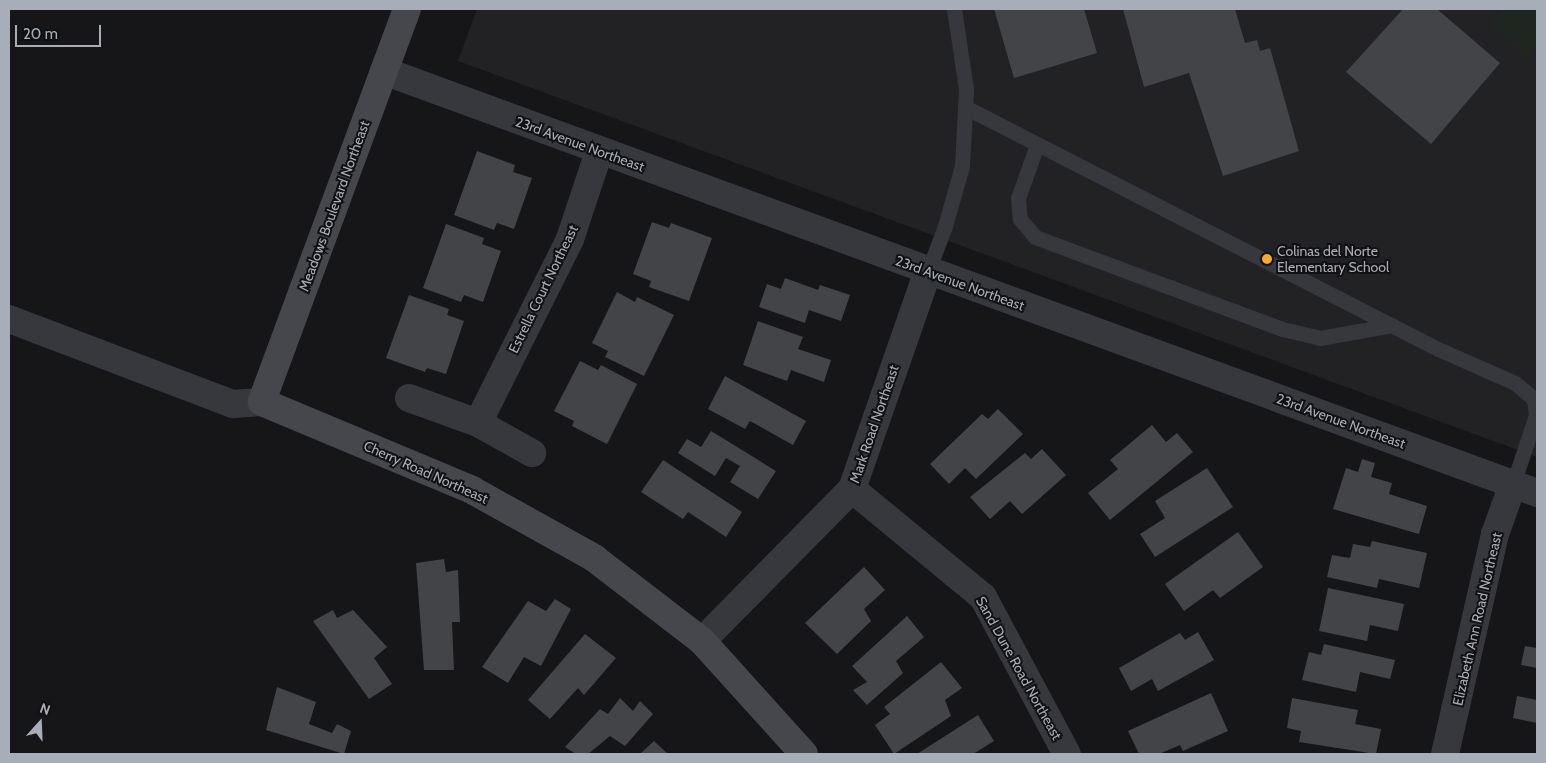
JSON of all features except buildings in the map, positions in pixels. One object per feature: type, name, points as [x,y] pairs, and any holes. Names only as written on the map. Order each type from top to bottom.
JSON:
[{"type":"street","name":"Meadows Boulevard Northeast","points":[[262,402],[407,9]]},
{"type":"street","name":"23rd Avenue Northeast","points":[[384,71],[599,152],[1525,489]]},
{"type":"street","name":"Estrella Court Northeast","points":[[478,423],[570,238],[599,152]]},
{"type":"street","name":"Mark Road Northeast","points":[[702,641],[852,489],[928,271]]},
{"type":"street","name":"Cherry Road Northeast","points":[[9,319],[233,404],[262,402],[472,490],[594,558],[702,641],[804,754]]},
{"type":"street","points":[[409,398],[478,423],[532,453]]},
{"type":"street","name":"Sand Dune Road Northeast","points":[[852,489],[983,597],[1067,754]]},
{"type":"street","name":"Elizabeth Ann Road Northeast","points":[[1445,754],[1495,534],[1525,489]]},
{"type":"lane","points":[[928,271],[945,226],[962,166],[965,107],[959,25],[954,9]]},
{"type":"lane","points":[[965,107],[1392,325],[1515,382],[1534,399],[1536,415],[1525,489]]},
{"type":"lane","points":[[1037,144],[1018,198],[1020,219],[1035,237],[1282,329],[1320,338],[1392,325]]},
{"type":"shaded area","name":"Colinas del Norte Elementary School","points":[[477,9],[1537,9],[1537,457],[458,61]]},
{"type":"shaded area","points":[[1503,9],[1537,9],[1537,47],[1527,59],[1489,25]]},
{"type":"place","name":"Colinas del Norte Elementary School","points":[[1267,259]]}]
